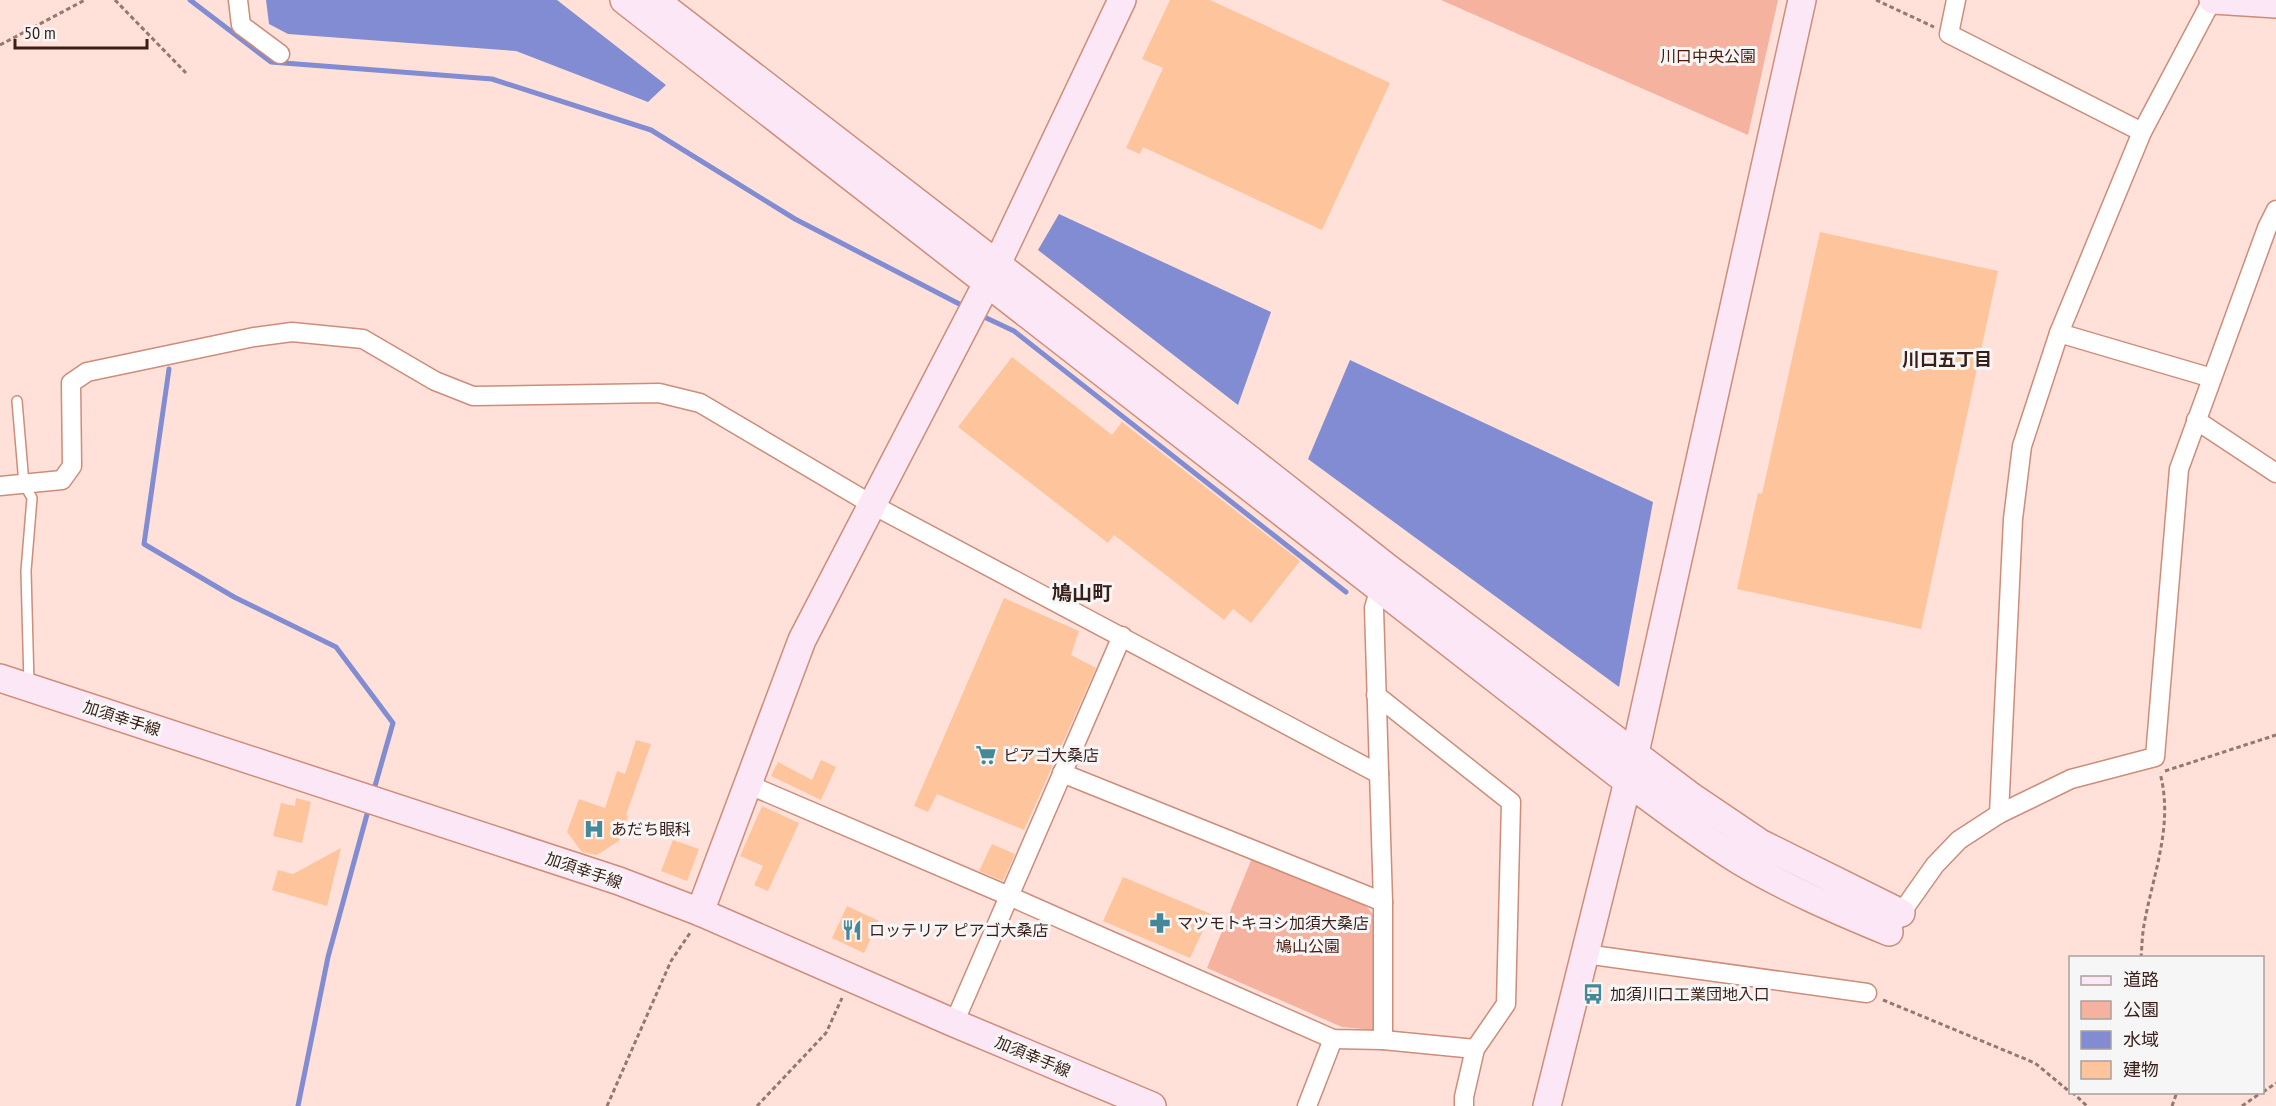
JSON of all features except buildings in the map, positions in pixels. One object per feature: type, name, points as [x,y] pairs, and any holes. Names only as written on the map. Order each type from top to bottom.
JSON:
[{"type":"street","points":[[238,0],[241,25],[280,54]]},
{"type":"street","points":[[624,0],[992,273]]},
{"type":"street","points":[[655,0],[992,273],[1383,578],[1628,782],[1741,861],[1789,888],[1895,922]]},
{"type":"street","points":[[700,912],[802,640],[992,273],[1122,0]]},
{"type":"street","points":[[1547,1106],[1635,753],[1802,0]]},
{"type":"street","points":[[1956,0],[1949,34],[2142,132]]},
{"type":"street","points":[[2000,814],[2014,508],[2022,446],[2059,333],[2142,132],[2213,0],[2264,2]]},
{"type":"street","points":[[1895,922],[1935,865],[1959,840],[2000,814],[2072,779],[2152,758],[2179,469],[2212,378],[2272,228],[2276,210]]},
{"type":"street","points":[[0,486],[62,480],[72,466],[71,383],[87,372],[254,337],[292,332],[363,339],[435,381],[473,396],[659,393],[700,403],[872,504],[1379,774]]},
{"type":"street","points":[[2059,333],[2212,378]]},
{"type":"street","points":[[2196,420],[2276,473]]},
{"type":"street","points":[[1383,578],[1760,843],[1895,922]]},
{"type":"street","points":[[1383,578],[1374,608],[1383,902],[1383,1040]]},
{"type":"street","points":[[954,1023],[1122,636]]},
{"type":"street","name":"加須幸手線","points":[[0,678],[619,881],[700,912],[954,1023],[1152,1106]]},
{"type":"street","points":[[1376,695],[1510,802],[1506,1004],[1475,1049],[1464,1106]]},
{"type":"street","points":[[1062,773],[1383,902]]},
{"type":"street","points":[[747,784],[1334,1039],[1383,1040],[1475,1049]]},
{"type":"street","points":[[1585,954],[1867,993]]},
{"type":"street","points":[[1307,1106],[1334,1039]]},
{"type":"lane","points":[[17,401],[24,484],[32,498],[26,571],[29,688]]},
{"type":"path","points":[[0,45],[85,0]]},
{"type":"path","points":[[115,0],[186,73]]},
{"type":"path","points":[[1876,0],[1949,34]]},
{"type":"path","points":[[2152,758],[2166,772],[2276,735]]},
{"type":"path","points":[[2141,956],[2144,925],[2163,845],[2162,783],[2152,758]]},
{"type":"path","points":[[608,1106],[670,961],[694,928],[700,912]]},
{"type":"path","points":[[757,1106],[826,1033],[852,978]]},
{"type":"path","points":[[1867,993],[2035,1063],[2069,1090]]},
{"type":"path","points":[[2073,1094],[2087,1106]]},
{"type":"path","points":[[2242,1106],[2259,1094]]},
{"type":"green space","name":"川口中央公園","points":[[1441,0],[1778,0],[1748,135]]},
{"type":"green space","name":"鳩山公園","points":[[1252,858],[1364,904],[1373,914],[1373,1030],[1342,1027],[1207,968]]},
{"type":"water","points":[[266,0],[557,0],[666,85],[648,102],[516,51],[288,34],[269,24]]},
{"type":"water","points":[[1059,214],[1271,312],[1238,405],[1038,250]]},
{"type":"water","points":[[1350,360],[1653,502],[1619,687],[1308,459]]},
{"type":"waterway","points":[[190,0],[271,62],[492,79],[651,130],[795,219],[967,308]]},
{"type":"waterway","points":[[980,315],[1014,331],[1346,592]]},
{"type":"waterway","points":[[169,369],[144,544],[234,597],[336,647],[393,723],[373,793]]},
{"type":"waterway","points":[[298,1106],[328,957],[369,807]]},
{"type":"place","name":"ピアゴ大桑店","points":[[986,755]]},
{"type":"place","name":"あだち眼科","points":[[594,829]]},
{"type":"place","name":"マツモトキヨシ加須大桑店","points":[[1160,923]]},
{"type":"place","name":"ロッテリア ピアゴ大桑店","points":[[852,930]]},
{"type":"place","name":"加須川口工業団地入口","points":[[1593,994]]},
{"type":"district","name":"川口五丁目","points":[[1947,359]]},
{"type":"district","name":"鳩山町","points":[[1082,593]]}]
